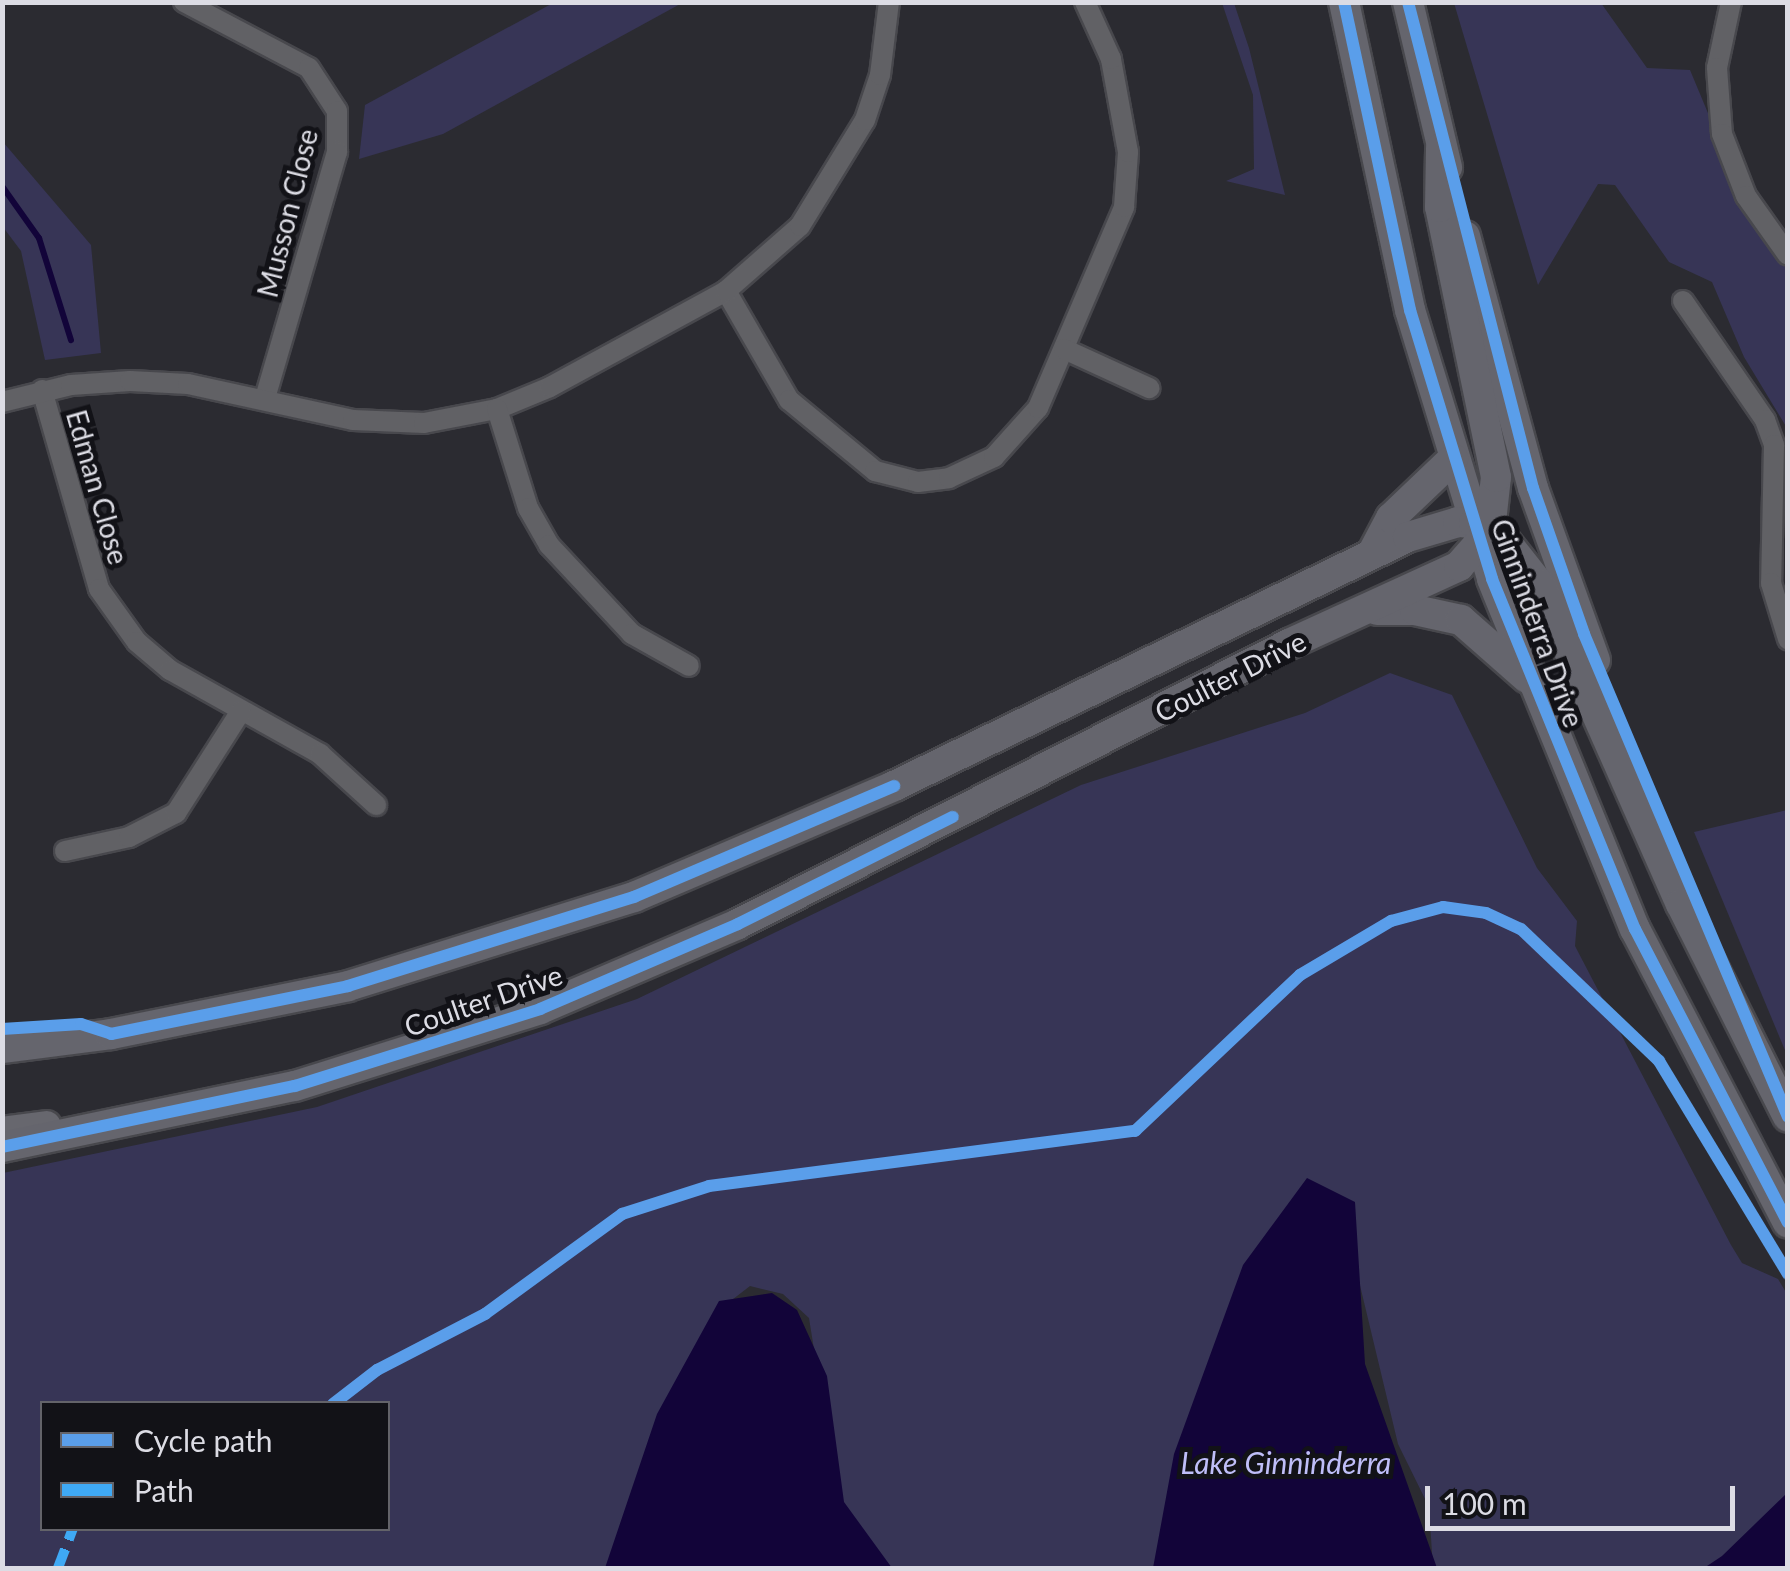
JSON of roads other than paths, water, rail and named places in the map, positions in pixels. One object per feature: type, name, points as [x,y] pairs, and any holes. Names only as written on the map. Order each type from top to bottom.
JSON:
[{"type":"main road","name":"Ginninderra Drive","points":[[1344,2],[1410,310],[1453,458],[1488,536],[1530,680],[1648,960],[1788,1224]]},
{"type":"main road","name":"Ginninderra Drive","points":[[1408,2],[1442,148],[1533,488],[1584,634],[1728,987],[1788,1116]]},
{"type":"main road","points":[[1442,148],[1440,206],[1496,477],[1488,536]]},
{"type":"main road","points":[[1372,554],[1391,518],[1453,458]]},
{"type":"main road","name":"Coulter Drive","points":[[2,1048],[111,1034],[330,990],[520,937],[770,842],[1372,554],[1446,524],[1488,536],[1459,566],[738,924],[540,1009],[295,1086],[77,1136],[2,1147]]},
{"type":"main road","name":"Ginninderra Drive","points":[[1488,536],[1539,584],[1682,904],[1728,987]]},
{"type":"main road","points":[[1364,611],[1415,610],[1461,620],[1530,680]]},
{"type":"main road","points":[[2,1029],[81,1024],[111,1034]]},
{"type":"street","name":"Musson Close","points":[[184,2],[310,68],[337,111],[337,152],[265,399]]},
{"type":"street","points":[[2,402],[42,390],[130,381],[265,399],[376,422],[424,423],[496,409],[726,291],[800,226],[844,163],[880,75],[890,2]]},
{"type":"street","points":[[726,291],[789,400],[842,450],[888,477],[949,478],[994,458],[1038,408],[1112,245],[1127,189],[1128,152],[1111,59],[1085,2]]},
{"type":"street","points":[[1732,2],[1717,68],[1722,134],[1746,196],[1788,255]]},
{"type":"street","points":[[1683,301],[1765,420],[1774,444],[1781,490],[1771,584],[1788,639]]},
{"type":"street","points":[[1064,349],[1149,388]]},
{"type":"street","name":"Edman Close","points":[[42,390],[84,548],[110,608],[170,670],[320,754],[376,805]]},
{"type":"street","points":[[496,409],[528,508],[548,545],[632,634],[689,666]]},
{"type":"street","points":[[65,851],[142,832],[176,814],[241,711]]},
{"type":"street","points":[[2,1131],[48,1125],[77,1136]]},
{"type":"water","name":"Lake Ginninderra","points":[[1307,1178],[1355,1202],[1365,1364],[1437,1568],[1153,1568],[1174,1454],[1243,1265]]},
{"type":"water","points":[[772,1293],[797,1310],[827,1376],[844,1502],[892,1568],[605,1568],[657,1414],[719,1301]]},
{"type":"water","points":[[1787,1493],[1787,1568],[1704,1568],[1722,1556]]},
{"type":"waterway","points":[[2,186],[39,238],[71,340]]}]
